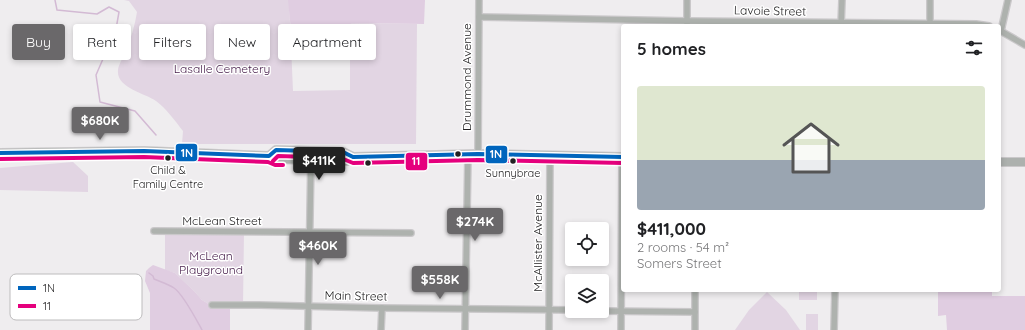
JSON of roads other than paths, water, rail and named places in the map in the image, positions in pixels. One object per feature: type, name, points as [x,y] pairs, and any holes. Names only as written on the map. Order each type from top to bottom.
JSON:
[{"type":"main road","points":[[269,156],[276,150],[343,152],[353,157],[478,154],[621,158]]},
{"type":"main road","points":[[0,153],[144,151],[269,156],[276,159],[347,161],[353,157]]},
{"type":"main road","points":[[1001,162],[1025,162]]},
{"type":"street","name":"Drummond Avenue","points":[[478,154],[479,0]]},
{"type":"street","points":[[687,0],[687,24]]},
{"type":"street","points":[[842,0],[842,24]]},
{"type":"street","points":[[930,0],[930,24]]},
{"type":"street","points":[[1001,27],[1008,0]]},
{"type":"street","name":"Lavoie Street","points":[[479,17],[687,24],[976,24]]},
{"type":"street","points":[[1001,32],[1025,45]]},
{"type":"street","points":[[308,330],[311,151]]},
{"type":"street","points":[[465,330],[468,154]]},
{"type":"street","name":"McAllister Avenue","points":[[549,330],[550,156]]},
{"type":"street","name":"McLean Street","points":[[154,231],[411,233]]},
{"type":"street","points":[[621,292],[621,330]]},
{"type":"street","points":[[695,292],[695,330]]},
{"type":"street","points":[[834,330],[835,292]]},
{"type":"street","name":"Main Street","points":[[212,305],[565,310]]},
{"type":"street","points":[[381,330],[382,308]]},
{"type":"street","points":[[609,311],[695,312]]},
{"type":"waterway","points":[[55,0],[57,10],[97,14],[109,7],[119,12],[116,29],[96,75],[100,102],[135,111],[156,135]]},
{"type":"waterway","points":[[149,273],[154,279],[169,285],[178,291],[202,330]]},
{"type":"place","name":"Child & Family Centre","points":[[168,158]]},
{"type":"place","name":"Sunnybrae","points":[[513,161]]},
{"type":"park label","name":"Lasalle Cemetery","points":[[222,69]]},
{"type":"park label","name":"McLean Playground","points":[[211,263]]}]
